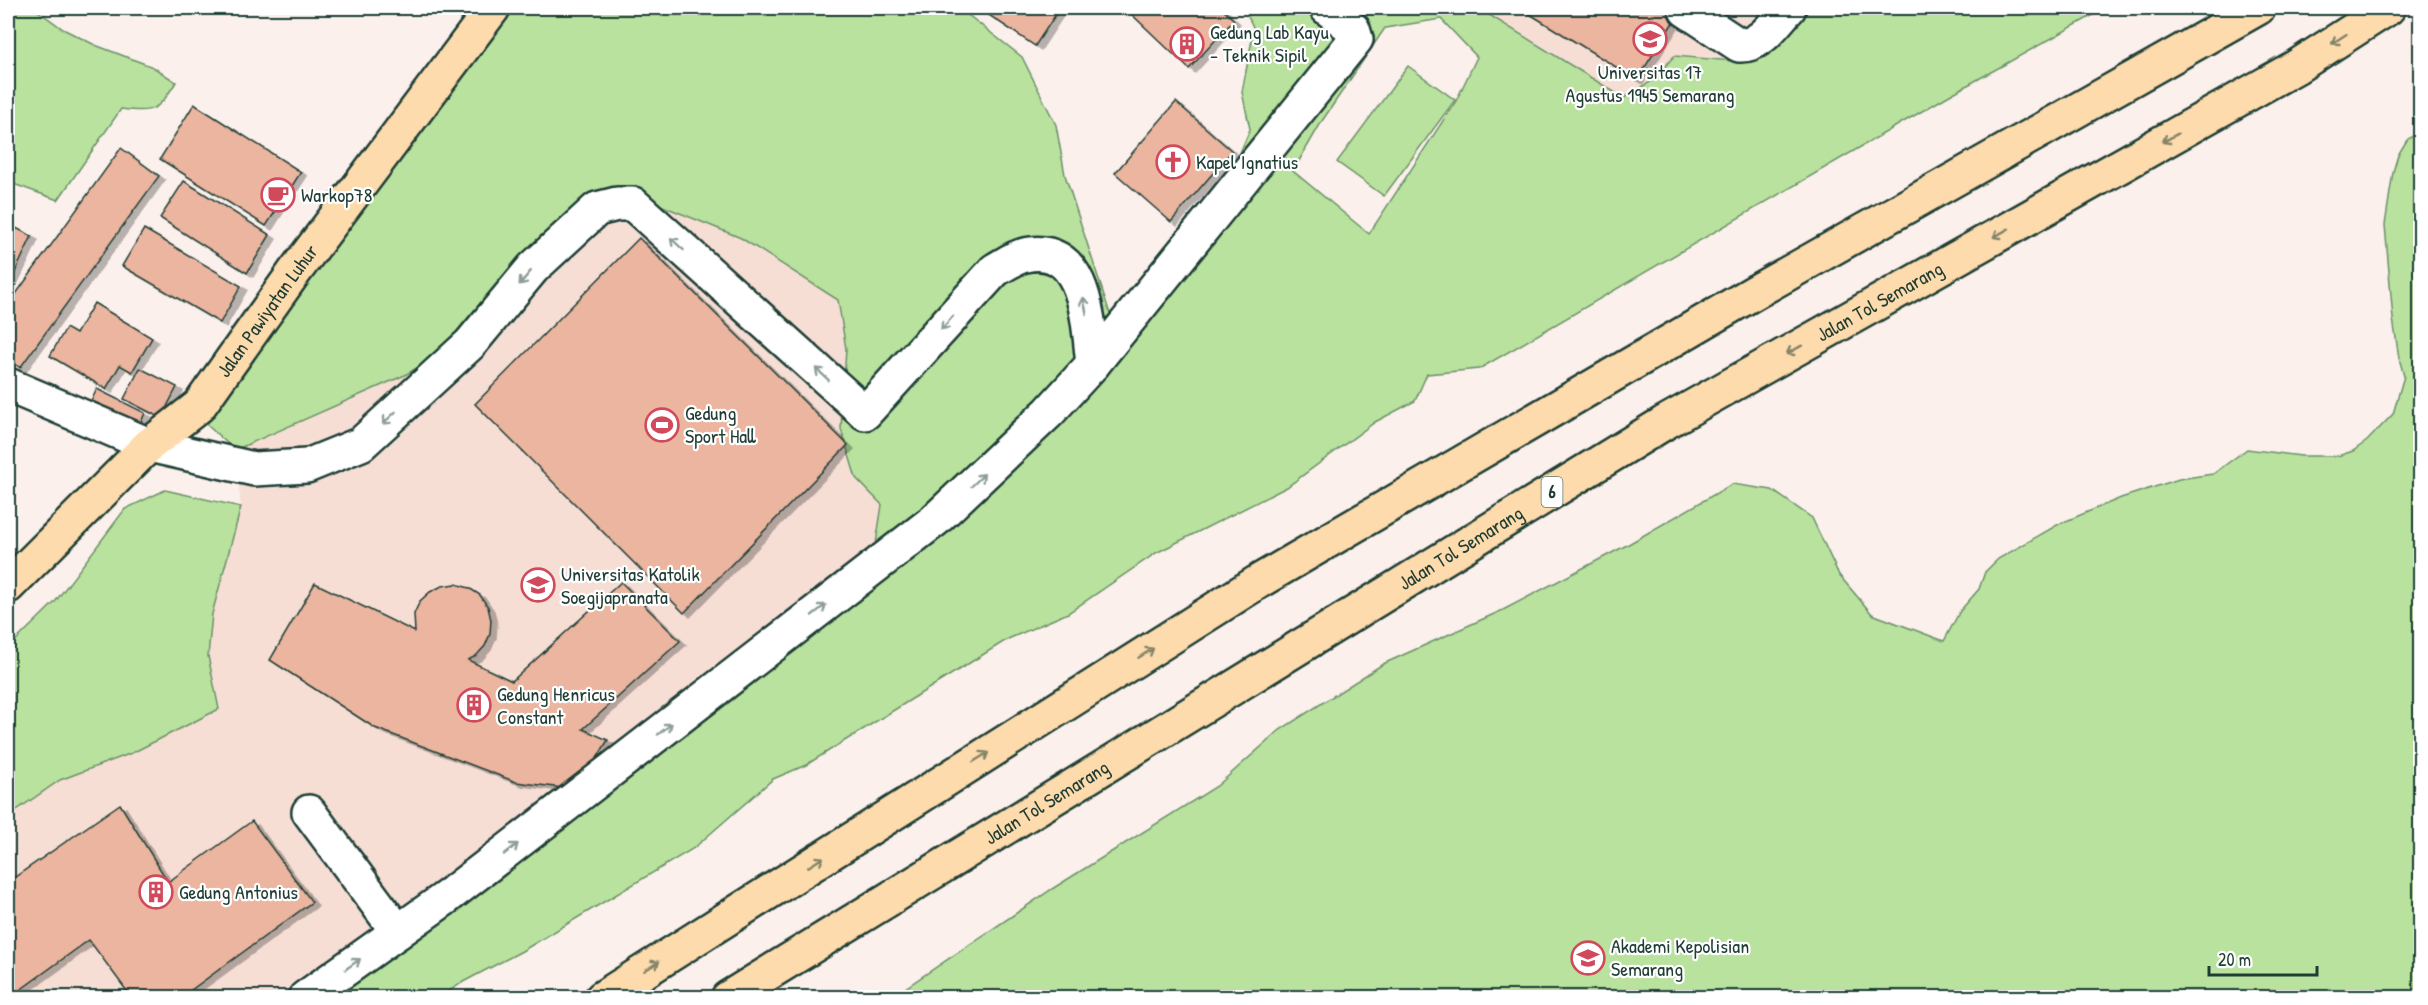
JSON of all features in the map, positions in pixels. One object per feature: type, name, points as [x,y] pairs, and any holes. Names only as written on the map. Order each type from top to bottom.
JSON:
[{"type":"main road","name":"Jalan Pawiyatan Luhur","points":[[8,586],[149,445],[199,406],[293,274],[493,8]]},
{"type":"main road","points":[[602,998],[1261,580],[1755,292],[2258,8]]},
{"type":"main road","name":"Jalan Tol Semarang","points":[[728,998],[1664,423],[2296,67],[2388,8]]},
{"type":"street","points":[[305,998],[457,890],[935,520],[1049,412],[1093,364],[1356,39],[1353,29],[1327,8]]},
{"type":"street","points":[[1686,10],[1739,45],[1745,46],[1758,41],[1789,8]]},
{"type":"street","points":[[8,385],[149,445],[254,469],[307,466],[361,444],[470,344],[533,268],[597,209],[617,204],[633,204],[865,413],[995,270],[1023,255],[1045,254],[1059,260],[1074,272],[1085,301],[1093,364]]},
{"type":"street","points":[[309,812],[398,932]]},
{"type":"shaded area","name":"Universitas 17 Agustus 1945 Semarang","points":[[1478,8],[1799,8],[1791,23],[1745,62],[1674,56],[1652,82],[1624,98]]},
{"type":"shaded area","name":"Universitas Katolik Soegijapranata","points":[[619,188],[741,238],[838,300],[846,349],[841,429],[856,478],[882,505],[874,556],[821,628],[660,755],[334,997],[8,998],[8,816],[60,780],[132,753],[218,709],[208,656],[212,614],[241,507],[235,450],[405,375],[455,345],[556,223]]},
{"type":"green space","points":[[8,8],[34,8],[63,29],[95,45],[153,67],[176,82],[164,99],[154,108],[141,111],[121,109],[58,200],[8,182]]},
{"type":"green space","points":[[488,8],[959,8],[1022,57],[1056,125],[1065,175],[1110,314],[1130,324],[1219,203],[1250,129],[1242,92],[1254,29],[1244,8],[1478,8],[1624,98],[1652,81],[1674,56],[1745,62],[1791,23],[1799,8],[2106,8],[1948,96],[1479,369],[1427,374],[1415,401],[1375,422],[1287,487],[1156,553],[1068,613],[1008,639],[806,765],[773,779],[694,848],[522,951],[463,982],[440,997],[334,997],[660,755],[821,628],[874,556],[882,505],[856,478],[841,429],[846,349],[838,300],[741,238],[619,188],[556,223],[455,345],[405,375],[235,450],[199,418]],"holes":[[[1441,19],[1477,57],[1456,101],[1369,234],[1293,171],[1322,121],[1385,28]]]},
{"type":"green space","points":[[1408,66],[1455,100],[1384,196],[1337,162]]},
{"type":"green space","points":[[2420,131],[2420,997],[892,997],[1052,889],[1217,786],[1280,730],[1383,664],[1503,610],[1627,545],[1732,484],[1772,490],[1812,518],[1839,575],[1872,614],[1944,641],[1960,611],[1979,589],[1985,572],[1998,559],[2059,524],[2121,498],[2179,479],[2213,474],[2247,449],[2301,456],[2338,456],[2353,451],[2367,441],[2393,414],[2404,376],[2393,319],[2385,225],[2393,172],[2398,155],[2407,140]]},
{"type":"green space","points":[[165,490],[241,507],[212,614],[208,656],[219,709],[132,753],[60,780],[8,816],[8,648],[55,602],[125,509]]},
{"type":"building","points":[[990,8],[1060,8],[1035,46],[986,13]]},
{"type":"building","name":"Gedung Lab Kayu - Teknik Sipil","points":[[1125,8],[1222,8],[1234,20],[1189,69]]},
{"type":"building","points":[[1520,8],[1682,8],[1637,80]]},
{"type":"building","name":"Kapel Ignatius","points":[[1176,102],[1232,151],[1171,222],[1115,173]]},
{"type":"building","points":[[194,104],[301,172],[266,226],[160,159]]},
{"type":"building","points":[[121,148],[159,176],[20,368],[8,358],[8,305]]},
{"type":"building","points":[[184,181],[270,235],[247,273],[160,218]]},
{"type":"building","points":[[8,224],[32,236],[8,287]]},
{"type":"building","points":[[144,229],[241,286],[220,323],[122,266]]},
{"type":"building","name":"Gedung Sport Hall","points":[[639,238],[848,445],[684,613],[475,404]]},
{"type":"building","points":[[94,303],[152,338],[132,372],[120,365],[106,389],[50,356],[66,328],[76,334]]},
{"type":"building","points":[[140,368],[177,387],[161,418],[124,399]]},
{"type":"building","points":[[97,389],[145,413],[137,431],[88,407]]},
{"type":"building","name":"Gedung Henricus Constant","points":[[621,582],[680,641],[583,729],[608,740],[578,790],[516,782],[375,728],[270,660],[315,583],[415,632],[414,614],[420,601],[430,592],[442,586],[456,584],[480,595],[488,607],[491,620],[490,634],[485,646],[476,656],[468,660],[512,681]]},
{"type":"building","name":"Gedung Antonius","points":[[120,804],[168,882],[252,821],[312,902],[180,998],[132,998],[89,940],[9,998],[8,882]]},
{"type":"place","name":"Universitas 17 Agustus 1945 Semarang","points":[[1650,39]]},
{"type":"place","name":"Gedung Lab Kayu - Teknik Sipil","points":[[1187,44]]},
{"type":"place","name":"Kapel Ignatius","points":[[1173,162]]},
{"type":"place","name":"Warkop78","points":[[278,195]]},
{"type":"place","name":"Gedung Sport Hall","points":[[662,425]]},
{"type":"place","name":"Universitas Katolik Soegijapranata","points":[[538,585]]},
{"type":"place","name":"Gedung Henricus Constant","points":[[474,705]]},
{"type":"place","name":"Gedung Antonius","points":[[156,892]]},
{"type":"place","name":"Akademi Kepolisian Semarang","points":[[1588,958]]}]
